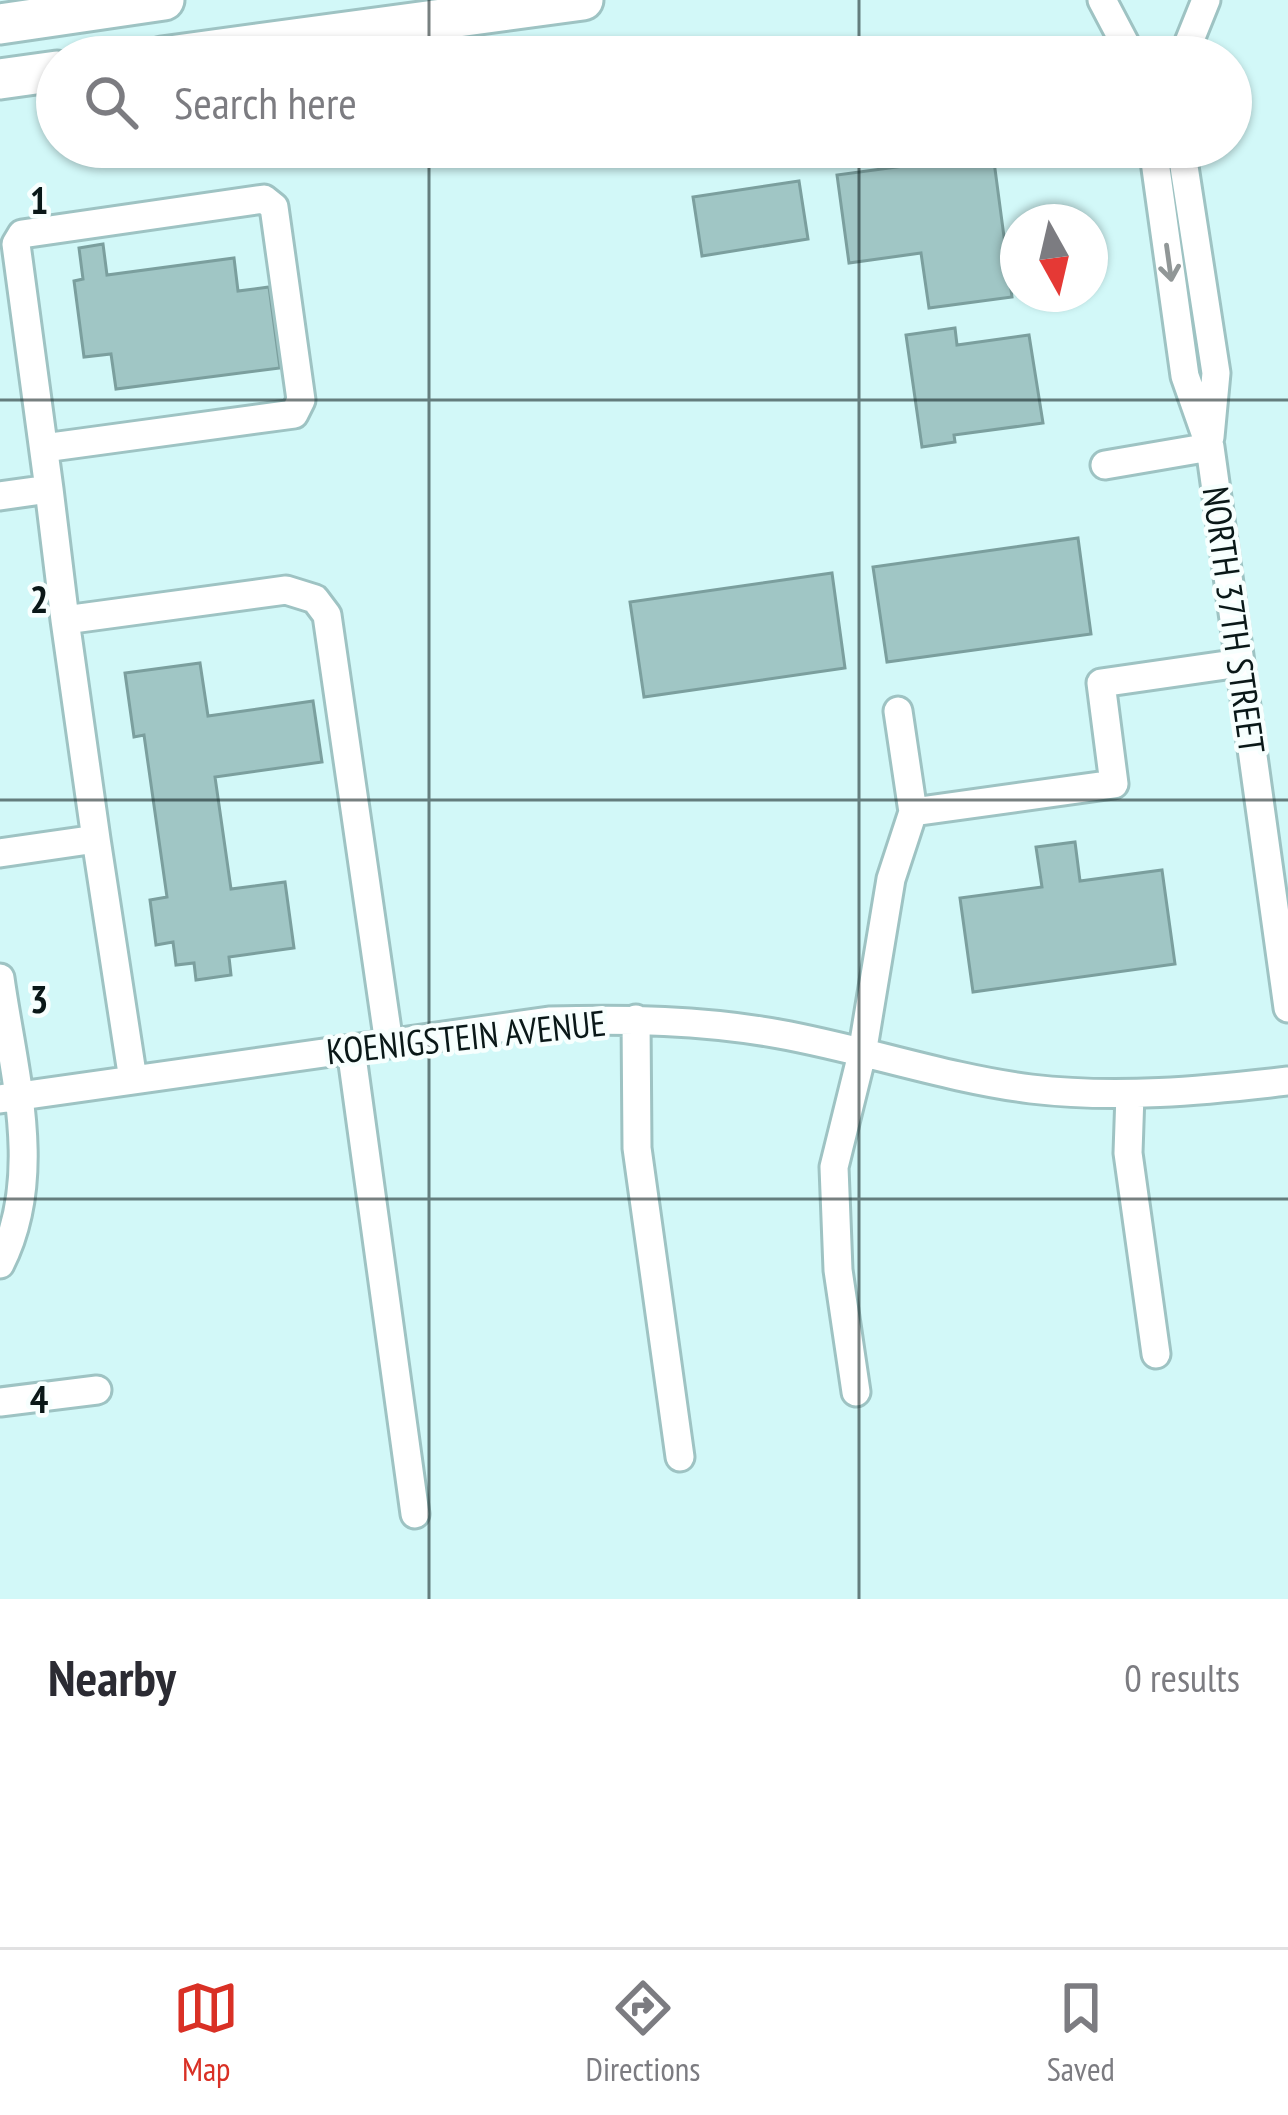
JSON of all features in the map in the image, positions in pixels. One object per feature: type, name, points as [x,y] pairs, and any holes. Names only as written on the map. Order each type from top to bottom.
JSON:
[{"type":"highway","points":[[0,24],[164,0]]},
{"type":"highway","points":[[317,36],[583,0]]},
{"type":"highway","points":[[0,79],[36,74]]},
{"type":"street","points":[[1102,0],[1121,36]]},
{"type":"street","points":[[1192,36],[1206,0]]},
{"type":"street","name":"NORTH 37TH STREET","points":[[1156,168],[1185,376],[1210,447],[1240,664],[1280,889],[1288,1008]]},
{"type":"street","name":"NORTH 37TH STREET","points":[[1184,168],[1216,373],[1210,447]]},
{"type":"street","points":[[44,448],[294,414],[301,400],[274,207],[264,199],[22,234],[10,265],[44,448],[95,839],[133,1080]]},
{"type":"street","points":[[1105,465],[1210,447]]},
{"type":"street","points":[[0,496],[49,489]]},
{"type":"street","points":[[65,620],[286,590],[316,599],[327,615],[389,1044]]},
{"type":"street","points":[[913,812],[1114,784],[1101,683],[1240,664]]},
{"type":"street","points":[[856,1392],[838,1270],[834,1167],[862,1054],[892,879],[913,812],[898,711]]},
{"type":"street","points":[[0,853],[95,839]]},
{"type":"street","points":[[0,978],[8,1098],[23,1191],[0,1264]]},
{"type":"street","points":[[636,1019],[637,1148],[680,1457]]},
{"type":"street","name":"KOENIGSTEIN AVENUE","points":[[8,1098],[549,1021],[636,1019],[782,1034],[1032,1089],[1130,1094],[1288,1082]]},
{"type":"street","points":[[351,1049],[416,1514]]},
{"type":"street","points":[[1130,1094],[1128,1153],[1156,1354]]},
{"type":"street","points":[[0,1402],[98,1390]]},
{"type":"building","points":[[889,168],[995,168],[1000,207],[1000,299],[929,308],[921,253],[849,263],[837,175]]},
{"type":"building","points":[[799,181],[808,239],[702,256],[693,197]]},
{"type":"building","points":[[103,244],[107,275],[234,258],[238,291],[269,287],[280,368],[116,389],[111,354],[84,357],[74,281],[83,279],[79,248]]},
{"type":"building","points":[[955,328],[957,345],[1029,335],[1043,423],[954,435],[955,442],[922,447],[906,335]]},
{"type":"building","points":[[1078,538],[1091,634],[887,662],[873,567]]},
{"type":"building","points":[[832,573],[845,668],[644,697],[630,602]]},
{"type":"building","points":[[200,663],[208,716],[313,701],[322,762],[215,777],[231,889],[285,882],[294,948],[229,957],[231,975],[196,980],[194,963],[176,965],[173,942],[156,945],[150,900],[167,897],[144,735],[134,737],[125,673]]},
{"type":"building","points":[[1075,842],[1080,881],[1162,870],[1175,964],[973,992],[960,898],[1042,887],[1036,847]]}]
